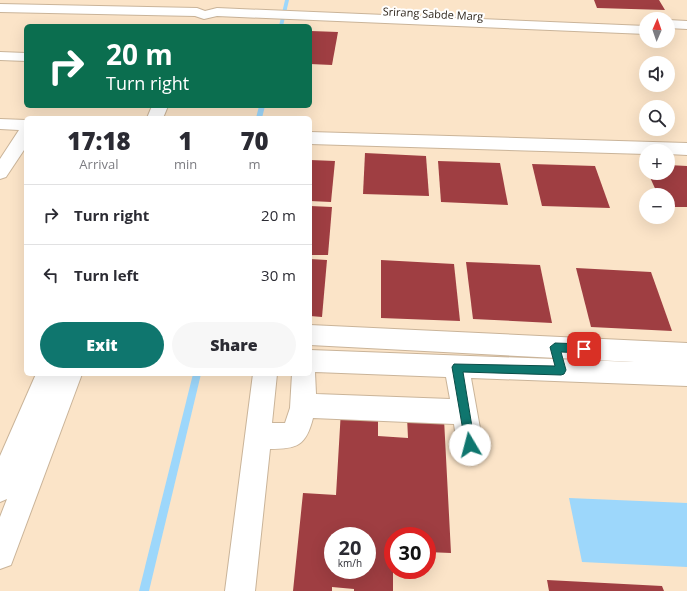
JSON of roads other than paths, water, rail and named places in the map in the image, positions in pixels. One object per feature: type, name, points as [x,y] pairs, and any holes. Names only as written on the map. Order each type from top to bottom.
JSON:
[{"type":"street","points":[[0,4],[208,12],[320,13],[550,23],[639,29]]},
{"type":"street","points":[[0,8],[155,9]]},
{"type":"street","points":[[550,23],[639,23]]},
{"type":"street","points":[[675,27],[687,25]]},
{"type":"street","points":[[675,29],[687,32]]},
{"type":"street","points":[[0,56],[24,57]]},
{"type":"street","points":[[0,124],[24,125]]},
{"type":"street","points":[[0,173],[24,136]]},
{"type":"street","points":[[312,138],[687,149]]},
{"type":"street","points":[[312,335],[687,354]]},
{"type":"street","points":[[349,337],[349,363]]},
{"type":"street","points":[[555,347],[561,370]]},
{"type":"street","points":[[312,361],[687,375]]},
{"type":"street","points":[[457,367],[470,445]]},
{"type":"street","points":[[0,488],[47,376]]},
{"type":"street","points":[[0,554],[69,376]]},
{"type":"street","points":[[240,591],[265,376]]},
{"type":"street","points":[[258,436],[291,436],[297,430],[304,376]]},
{"type":"street","points":[[301,405],[465,412]]},
{"type":"water","points":[[569,498],[687,503],[687,567],[582,562]]},
{"type":"waterway","points":[[281,24],[287,0]]},
{"type":"waterway","points":[[260,116],[262,108]]},
{"type":"waterway","points":[[144,591],[197,376]]}]
